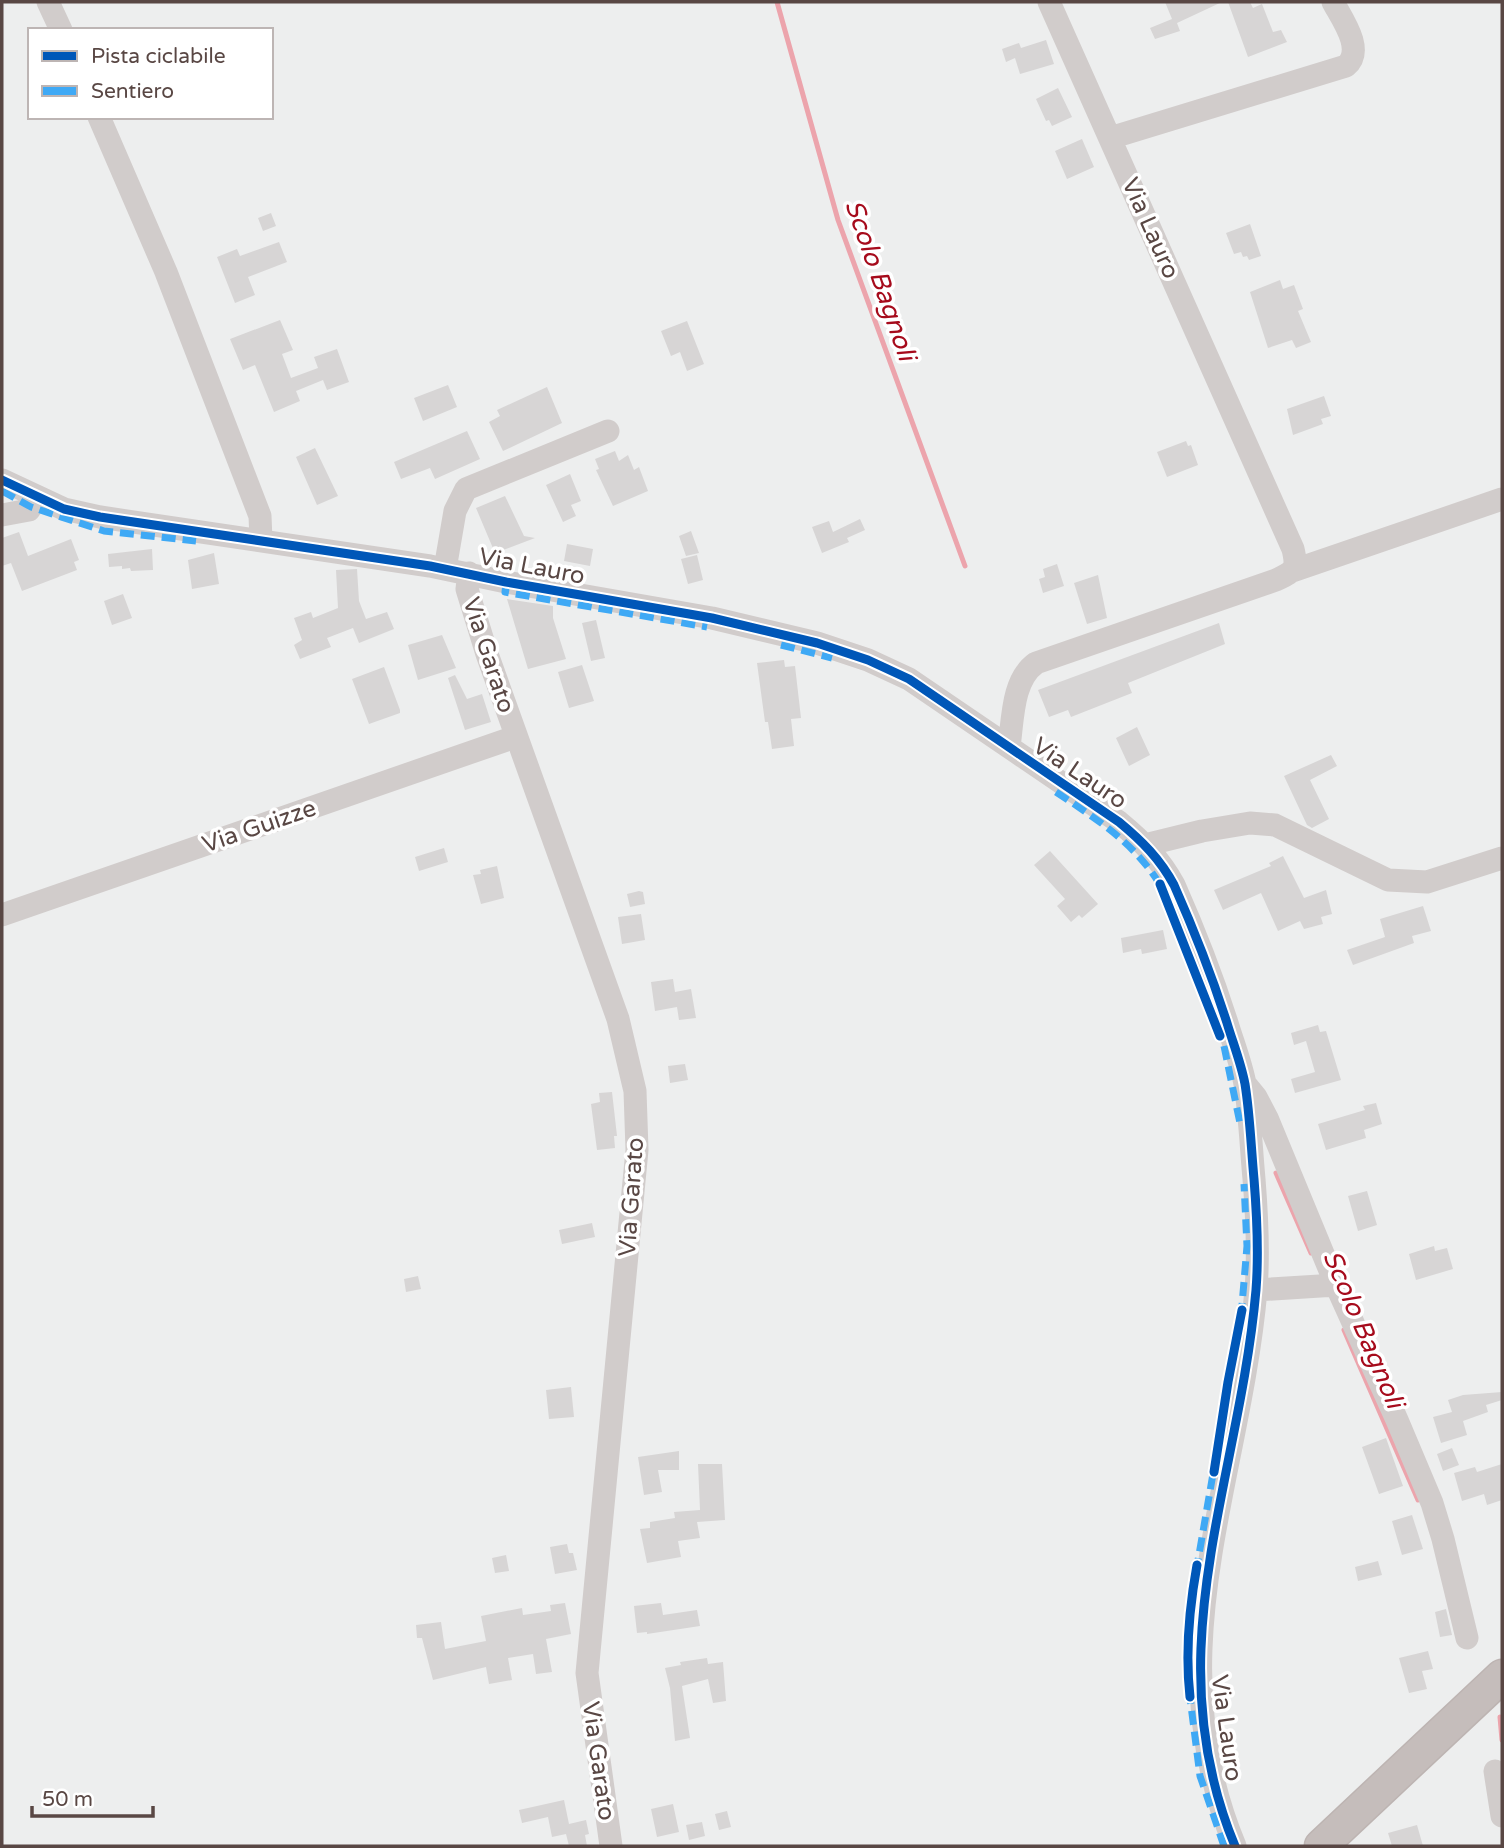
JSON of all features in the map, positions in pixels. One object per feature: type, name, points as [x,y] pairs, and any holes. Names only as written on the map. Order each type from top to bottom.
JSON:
[{"type":"highway","points":[[1321,1846],[1502,1676]]},
{"type":"street","points":[[48,2],[60,28]]},
{"type":"street","name":"Via Lauro","points":[[1049,2],[1293,549],[1296,563],[1292,571]]},
{"type":"street","points":[[1110,138],[1346,66],[1351,61],[1353,44],[1333,2]]},
{"type":"street","points":[[100,119],[166,272],[260,516],[261,540]]},
{"type":"street","name":"Via Lauro","points":[[445,569],[455,511],[466,489],[608,431]]},
{"type":"street","name":"Via Lauro","points":[[2,480],[64,509],[100,517],[469,573],[506,582],[712,618],[830,647],[868,660],[909,679],[1119,822],[1145,845],[1166,871],[1184,906],[1215,985],[1244,1084],[1258,1245],[1256,1290],[1249,1345],[1208,1565],[1199,1672],[1203,1729],[1216,1792],[1235,1846]]},
{"type":"street","points":[[2,515],[29,510],[37,498]]},
{"type":"street","name":"Via Lauro","points":[[1009,747],[1018,688],[1025,671],[1036,663],[1502,499]]},
{"type":"street","name":"Via Garato","points":[[469,573],[467,589],[515,737],[618,1019],[635,1091],[638,1150],[587,1673],[611,1846]]},
{"type":"street","name":"Via Guizze","points":[[2,915],[515,737]]},
{"type":"street","points":[[1145,845],[1250,823],[1275,825],[1388,880],[1427,882],[1502,858]]},
{"type":"street","name":"Via Lauro","points":[[1244,1084],[1256,1097],[1267,1118],[1336,1285],[1432,1503],[1467,1638]]},
{"type":"street","points":[[1256,1290],[1336,1285]]},
{"type":"street","points":[[1495,1772],[1502,1813]]},
{"type":"building","points":[[1165,2],[1222,2],[1177,23],[1180,31],[1155,39],[1150,28],[1172,19]]},
{"type":"building","points":[[1228,2],[1250,2],[1253,8],[1262,4],[1273,32],[1281,30],[1287,42],[1248,57]]},
{"type":"building","points":[[1046,40],[1054,64],[1020,74],[1015,58],[1006,62],[1002,49],[1019,43],[1021,48]]},
{"type":"building","points":[[1058,88],[1072,117],[1052,126],[1049,120],[1046,121],[1036,99]]},
{"type":"building","points":[[1082,139],[1094,167],[1067,179],[1055,151]]},
{"type":"building","points":[[271,213],[276,226],[263,231],[258,218]]},
{"type":"building","points":[[1250,224],[1261,256],[1249,260],[1247,256],[1243,257],[1241,252],[1234,254],[1226,233]]},
{"type":"building","points":[[279,242],[287,262],[248,277],[255,295],[235,303],[217,257],[237,249],[240,256]]},
{"type":"building","points":[[1280,280],[1283,289],[1294,285],[1303,309],[1298,311],[1311,342],[1296,348],[1292,340],[1268,348],[1250,292]]},
{"type":"building","points":[[280,320],[293,350],[282,354],[291,378],[318,368],[314,357],[337,349],[349,382],[327,390],[323,380],[296,391],[300,401],[274,412],[255,365],[243,370],[230,339]]},
{"type":"building","points":[[687,321],[704,364],[687,371],[680,352],[671,356],[661,331]]},
{"type":"building","points":[[448,385],[457,407],[423,421],[414,398]]},
{"type":"building","points":[[547,387],[562,423],[503,451],[489,422],[500,416],[497,410]]},
{"type":"building","points":[[1324,396],[1331,416],[1321,419],[1323,424],[1293,435],[1287,409]]},
{"type":"building","points":[[467,431],[480,459],[435,479],[430,468],[401,479],[394,462]]},
{"type":"building","points":[[1186,441],[1188,446],[1191,445],[1198,465],[1167,477],[1157,452]]},
{"type":"building","points":[[315,448],[338,496],[317,505],[296,457]]},
{"type":"building","points":[[615,451],[619,461],[628,455],[634,470],[639,467],[648,491],[613,506],[596,470],[599,469],[595,459]]},
{"type":"building","points":[[570,474],[581,501],[571,505],[576,516],[563,522],[546,485]]},
{"type":"building","points":[[505,496],[524,536],[535,538],[495,553],[476,508]]},
{"type":"building","points":[[860,519],[865,530],[847,538],[849,542],[822,553],[812,527],[829,521],[833,532]]},
{"type":"building","points":[[691,531],[699,553],[686,556],[679,536]]},
{"type":"building","points":[[19,532],[28,556],[71,539],[79,560],[74,562],[77,570],[22,591],[11,563],[2,566],[2,538]]},
{"type":"building","points":[[567,544],[593,549],[590,566],[564,561]]},
{"type":"building","points":[[152,549],[153,570],[131,571],[130,568],[122,569],[122,566],[109,567],[108,554]]},
{"type":"building","points":[[214,553],[219,584],[192,589],[188,560]]},
{"type":"building","points":[[697,555],[703,580],[688,584],[681,559]]},
{"type":"building","points":[[1057,564],[1064,586],[1043,593],[1039,579],[1045,577],[1043,569]]},
{"type":"building","points":[[357,569],[359,601],[366,619],[387,612],[394,629],[359,643],[353,628],[327,638],[331,647],[300,659],[294,645],[302,640],[294,618],[311,612],[313,618],[338,608],[336,570]]},
{"type":"building","points":[[1098,575],[1107,618],[1087,624],[1074,583]]},
{"type":"building","points":[[123,594],[132,618],[112,625],[104,601]]},
{"type":"building","points":[[507,599],[553,606],[553,618],[566,659],[528,669]]},
{"type":"building","points":[[596,620],[605,658],[591,661],[582,623]]},
{"type":"building","points":[[1219,623],[1225,644],[1128,683],[1132,693],[1071,717],[1068,710],[1049,717],[1038,690]]},
{"type":"building","points":[[442,635],[456,668],[418,680],[408,645]]},
{"type":"building","points":[[784,660],[785,667],[795,666],[801,718],[791,719],[794,746],[772,749],[768,722],[765,722],[757,663]]},
{"type":"building","points":[[582,665],[594,701],[569,708],[558,672]]},
{"type":"building","points":[[384,667],[400,713],[369,724],[352,679]]},
{"type":"building","points":[[455,675],[467,699],[482,694],[491,722],[465,730],[448,678]]},
{"type":"building","points":[[1137,727],[1150,755],[1129,766],[1116,738]]},
{"type":"building","points":[[1331,755],[1337,766],[1310,780],[1329,819],[1312,828],[1307,825],[1284,776]]},
{"type":"building","points":[[444,848],[448,862],[419,871],[415,857]]},
{"type":"building","points":[[1050,851],[1098,904],[1082,918],[1079,915],[1071,922],[1057,906],[1065,899],[1034,865]]},
{"type":"building","points":[[1283,856],[1304,898],[1326,890],[1332,914],[1321,917],[1323,924],[1304,929],[1300,921],[1278,931],[1261,893],[1223,910],[1214,890],[1271,866],[1269,863]]},
{"type":"building","points":[[497,866],[504,898],[481,904],[473,875],[481,874],[480,870]]},
{"type":"building","points":[[643,892],[645,904],[630,907],[627,894]]},
{"type":"building","points":[[1423,906],[1431,931],[1412,936],[1414,943],[1353,965],[1347,950],[1385,937],[1380,919]]},
{"type":"building","points":[[641,914],[645,940],[622,944],[618,917]]},
{"type":"building","points":[[1163,930],[1167,949],[1142,954],[1141,949],[1123,953],[1121,938]]},
{"type":"building","points":[[673,979],[675,992],[691,989],[696,1018],[679,1020],[677,1007],[655,1011],[651,982]]},
{"type":"building","points":[[1318,1025],[1320,1032],[1326,1031],[1341,1080],[1295,1093],[1291,1079],[1315,1072],[1306,1041],[1294,1045],[1291,1033]]},
{"type":"building","points":[[685,1064],[688,1080],[670,1083],[668,1066]]},
{"type":"building","points":[[612,1092],[617,1136],[614,1136],[615,1148],[597,1150],[591,1104],[600,1102],[599,1093]]},
{"type":"building","points":[[1376,1103],[1382,1124],[1364,1130],[1366,1138],[1326,1150],[1318,1124],[1365,1110],[1363,1106]]},
{"type":"building","points":[[1367,1191],[1377,1225],[1358,1231],[1348,1196]]},
{"type":"building","points":[[592,1223],[595,1237],[562,1244],[559,1230]]},
{"type":"building","points":[[1434,1246],[1435,1251],[1447,1248],[1453,1269],[1416,1280],[1409,1254]]},
{"type":"building","points":[[418,1276],[421,1289],[406,1292],[404,1279]]},
{"type":"building","points":[[571,1387],[574,1417],[549,1419],[546,1390]]},
{"type":"building","points":[[1502,1392],[1502,1400],[1486,1405],[1488,1412],[1463,1421],[1467,1435],[1441,1443],[1433,1417],[1452,1412],[1448,1400],[1463,1395]]},
{"type":"building","points":[[1386,1438],[1403,1486],[1379,1494],[1362,1447]]},
{"type":"building","points":[[1452,1448],[1459,1465],[1443,1471],[1437,1454]]},
{"type":"building","points":[[679,1451],[679,1470],[658,1470],[662,1492],[644,1495],[638,1457]]},
{"type":"building","points":[[698,1464],[722,1464],[725,1520],[697,1522],[700,1538],[678,1541],[681,1557],[647,1563],[640,1529],[650,1528],[650,1522],[675,1518],[674,1512],[700,1510]]},
{"type":"building","points":[[1502,1464],[1502,1500],[1487,1505],[1484,1494],[1462,1501],[1454,1473],[1475,1467],[1477,1472]]},
{"type":"building","points":[[1412,1515],[1423,1549],[1402,1555],[1392,1521]]},
{"type":"building","points":[[567,1544],[569,1553],[573,1553],[577,1570],[555,1574],[550,1547]]},
{"type":"building","points":[[506,1555],[509,1571],[495,1573],[492,1558]]},
{"type":"building","points":[[1378,1561],[1382,1575],[1358,1581],[1355,1567]]},
{"type":"building","points":[[565,1603],[571,1634],[546,1639],[552,1672],[536,1674],[533,1654],[508,1658],[512,1680],[489,1684],[486,1667],[433,1680],[422,1638],[417,1638],[416,1625],[441,1622],[445,1649],[486,1641],[481,1616],[522,1608],[523,1615],[551,1611],[550,1605]]},
{"type":"building","points":[[661,1603],[663,1615],[697,1610],[700,1626],[637,1633],[634,1606]]},
{"type":"building","points":[[1446,1609],[1452,1635],[1440,1637],[1435,1612]]},
{"type":"building","points":[[1428,1651],[1433,1669],[1422,1671],[1427,1689],[1409,1693],[1399,1658]]},
{"type":"building","points":[[707,1658],[708,1664],[723,1662],[726,1701],[713,1703],[708,1679],[682,1686],[690,1738],[675,1741],[670,1688],[665,1668],[681,1665],[680,1662]]},
{"type":"building","points":[[564,1800],[569,1824],[586,1820],[589,1834],[585,1835],[587,1846],[569,1846],[566,1834],[552,1837],[548,1817],[522,1823],[519,1810]]},
{"type":"building","points":[[673,1804],[679,1832],[657,1837],[651,1809]]},
{"type":"building","points":[[727,1811],[731,1827],[719,1830],[715,1814]]},
{"type":"building","points":[[702,1822],[705,1836],[689,1840],[686,1825]]},
{"type":"building","points":[[1417,1825],[1423,1846],[1392,1846],[1388,1833]]},
{"type":"waterway","name":"Scolo Bagnoli","points":[[777,2],[838,220],[965,566]]},
{"type":"waterway","name":"Scolo Bagnoli","points":[[1276,1173],[1311,1253]]},
{"type":"waterway","name":"Scolo Bagnoli","points":[[1344,1330],[1418,1500]]},
{"type":"waterway","name":"Scolo Bagnoli","points":[[1500,1717],[1502,1740]]},
{"type":"marked path","points":[[2,491],[31,507],[104,531],[196,541]]},
{"type":"marked path","points":[[506,582],[505,592],[707,627]]},
{"type":"marked path","points":[[781,645],[832,658]]},
{"type":"marked path","points":[[1056,792],[1116,835],[1142,860],[1163,890]]},
{"type":"marked path","points":[[1224,1046],[1241,1128]]},
{"type":"marked path","points":[[1241,1317],[1247,1246],[1244,1184]]},
{"type":"marked path","points":[[1196,1572],[1214,1468]]},
{"type":"marked path","points":[[1189,1690],[1200,1776],[1224,1846]]},
{"type":"cycle path","points":[[2,480],[64,509],[100,517],[430,566],[712,618],[817,643],[868,660],[909,679],[1119,822],[1150,851],[1174,885],[1209,971],[1241,1068],[1249,1119],[1257,1220],[1256,1290],[1247,1361],[1209,1568],[1202,1636],[1202,1704],[1212,1774],[1235,1846]]},
{"type":"cycle path","points":[[1160,884],[1220,1036]]},
{"type":"cycle path","points":[[1214,1472],[1242,1310]]},
{"type":"cycle path","points":[[1190,1697],[1189,1631],[1197,1565]]}]
